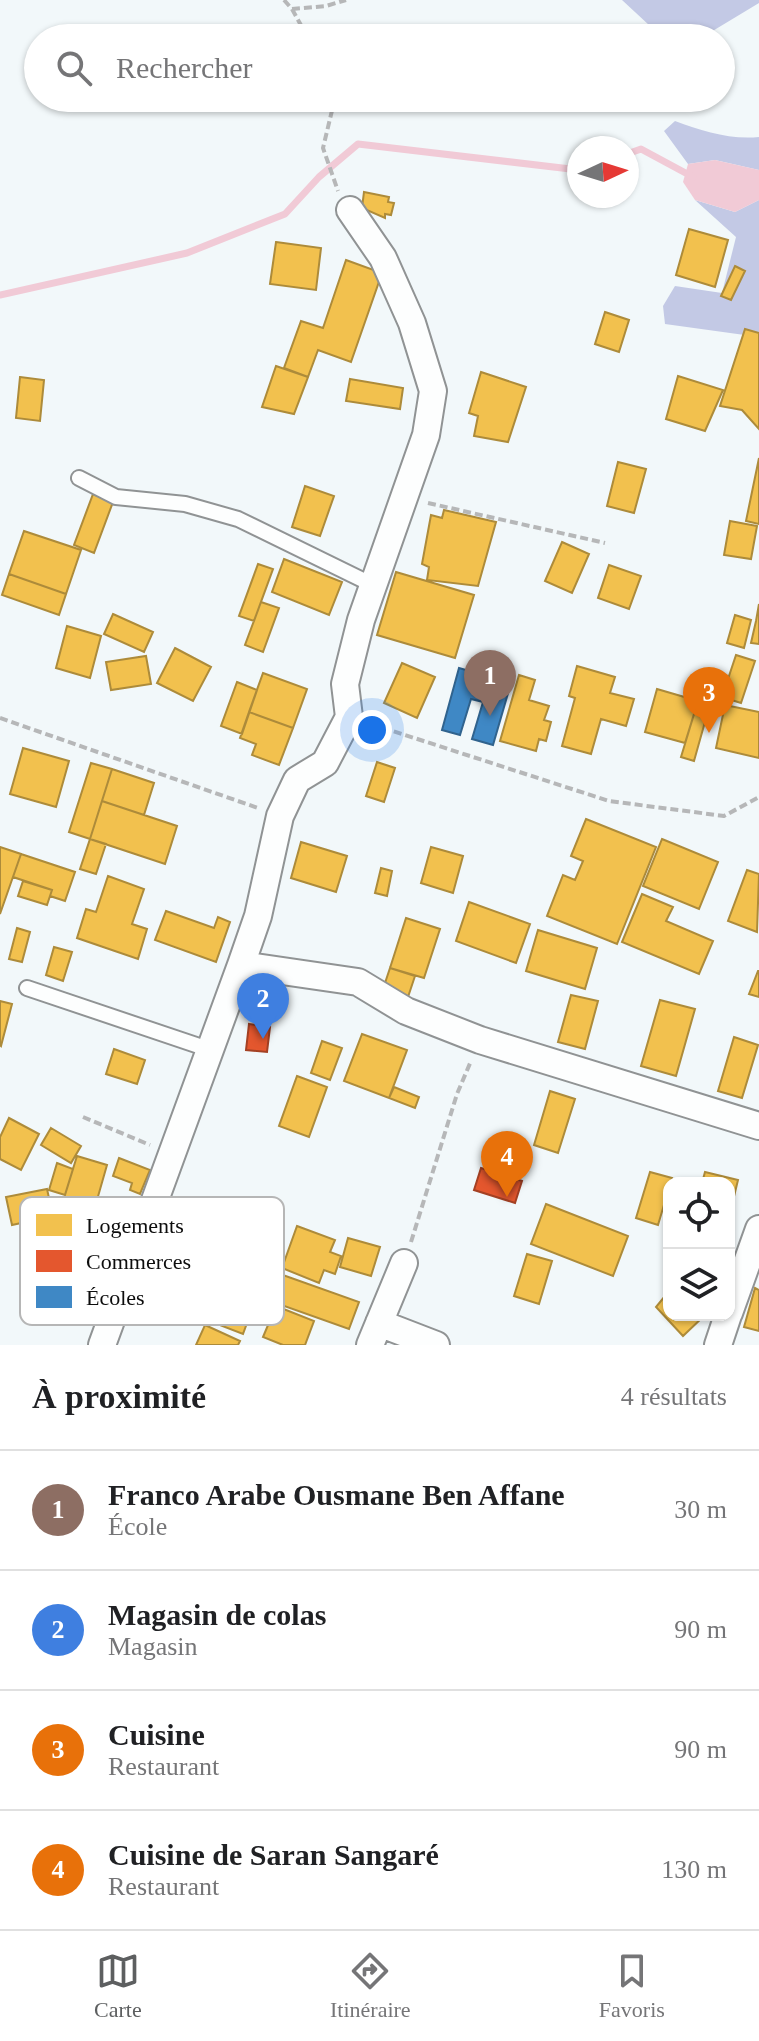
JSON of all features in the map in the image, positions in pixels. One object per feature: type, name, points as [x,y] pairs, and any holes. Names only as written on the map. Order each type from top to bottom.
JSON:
[{"type":"street","points":[[155,1197],[258,916],[280,816],[297,780],[325,763],[349,717],[345,684],[373,585],[426,435],[433,391],[412,323],[383,258],[350,210]]},
{"type":"street","points":[[241,965],[358,982],[406,1011],[480,1040],[758,1121]]},
{"type":"street","points":[[735,1297],[759,1229]]},
{"type":"street","points":[[404,1263],[374,1334],[436,1345]]},
{"type":"street","points":[[718,1345],[727,1321]]},
{"type":"street","points":[[102,1345],[109,1325]]},
{"type":"lane","points":[[79,478],[116,497],[185,504],[238,519],[373,585]]},
{"type":"lane","points":[[27,988],[211,1050]]},
{"type":"path","points":[[284,0],[300,24]]},
{"type":"path","points":[[292,9],[326,6],[346,0]]},
{"type":"path","points":[[332,112],[323,148],[337,189],[350,210]]},
{"type":"path","points":[[402,497],[605,543]]},
{"type":"path","points":[[349,717],[609,801],[724,816],[759,797]]},
{"type":"path","points":[[0,718],[280,816]]},
{"type":"path","points":[[404,1263],[457,1094],[480,1040]]},
{"type":"path","points":[[83,1117],[171,1154]]},
{"type":"shaded area","points":[[622,0],[759,0],[759,3],[724,24],[648,24]]},
{"type":"shaded area","points":[[675,121],[727,136],[759,137],[759,170],[715,160],[688,164],[664,131]]},
{"type":"shaded area","points":[[715,160],[759,170],[759,200],[735,212],[695,200],[683,182],[688,164]]},
{"type":"shaded area","points":[[695,200],[735,212],[759,200],[759,337],[665,324],[663,306],[675,286],[722,293],[736,237]]},
{"type":"building: Logements","points":[[364,192],[389,197],[388,202],[394,203],[391,215],[385,214],[385,218],[362,208]]},
{"type":"building: Logements","points":[[689,229],[728,240],[715,287],[676,275]]},
{"type":"building: Logements","points":[[276,242],[321,248],[316,290],[270,284]]},
{"type":"building: Logements","points":[[346,260],[382,273],[351,362],[318,350],[308,377],[284,368],[301,321],[323,328]]},
{"type":"building: Logements","points":[[735,266],[745,271],[731,300],[721,296]]},
{"type":"building: Logements","points":[[605,312],[629,320],[619,352],[595,344]]},
{"type":"building: Logements","points":[[745,329],[759,333],[759,429],[742,410],[720,406]]},
{"type":"building: Logements","points":[[276,366],[308,377],[294,414],[262,407]]},
{"type":"building: Logements","points":[[481,372],[526,387],[508,442],[474,436],[478,416],[469,413]]},
{"type":"building: Logements","points":[[678,376],[723,390],[705,431],[666,419]]},
{"type":"building: Logements","points":[[20,377],[44,380],[40,421],[16,418]]},
{"type":"building: Logements","points":[[350,379],[403,388],[400,409],[346,401]]},
{"type":"building: Logements","points":[[759,458],[759,524],[746,521]]},
{"type":"building: Logements","points":[[618,462],[646,469],[634,513],[607,506]]},
{"type":"building: Logements","points":[[305,486],[334,496],[320,536],[292,527]]},
{"type":"building: Logements","points":[[93,494],[113,502],[94,553],[74,545]]},
{"type":"building: Logements","points":[[444,510],[496,522],[478,586],[427,580],[429,567],[422,564],[431,515],[442,518]]},
{"type":"building: Logements","points":[[730,521],[757,526],[751,559],[724,555]]},
{"type":"building: Logements","points":[[24,531],[81,550],[66,594],[9,574]]},
{"type":"building: Logements","points":[[562,542],[589,554],[572,593],[545,581]]},
{"type":"building: Logements","points":[[284,559],[342,582],[329,615],[272,592]]},
{"type":"building: Logements","points":[[258,564],[273,569],[254,621],[239,616]]},
{"type":"building: Logements","points":[[609,565],[641,576],[629,609],[598,598]]},
{"type":"building: Logements","points":[[396,572],[474,595],[455,658],[377,635]]},
{"type":"building: Logements","points":[[9,574],[66,594],[59,615],[2,595]]},
{"type":"building: Logements","points":[[261,602],[279,608],[263,652],[245,645]]},
{"type":"building: Logements","points":[[759,604],[759,644],[751,643]]},
{"type":"building: Logements","points":[[113,614],[153,632],[144,652],[104,634]]},
{"type":"building: Logements","points":[[735,615],[751,620],[744,648],[727,643]]},
{"type":"building: Logements","points":[[67,626],[101,636],[90,678],[56,668]]},
{"type":"building: Logements","points":[[175,648],[211,667],[193,701],[157,683]]},
{"type":"building: Logements","points":[[736,655],[755,661],[741,703],[722,697]]},
{"type":"building: Logements","points":[[146,656],[151,684],[111,690],[106,662]]},
{"type":"building: Logements","points":[[402,663],[435,677],[417,718],[384,703]]},
{"type":"building: Logements","points":[[577,666],[615,677],[610,693],[634,699],[626,726],[601,719],[591,754],[562,746],[575,698],[569,696]]},
{"type":"building: Logements","points":[[263,673],[307,689],[293,728],[249,712]]},
{"type":"building: Logements","points":[[519,675],[535,680],[529,700],[549,706],[544,720],[551,722],[546,741],[539,739],[536,751],[500,741]]},
{"type":"building: Logements","points":[[237,682],[257,690],[242,734],[221,726]]},
{"type":"building: Logements","points":[[657,689],[698,701],[685,743],[645,732]]},
{"type":"building: Logements","points":[[698,701],[710,704],[694,761],[681,757]]},
{"type":"building: Logements","points":[[725,705],[759,712],[759,758],[716,748]]},
{"type":"building: Logements","points":[[249,712],[293,728],[279,765],[252,755],[256,744],[240,738]]},
{"type":"building: Logements","points":[[23,748],[69,761],[56,807],[10,794]]},
{"type":"building: Logements","points":[[377,762],[395,768],[384,802],[366,796]]},
{"type":"building: Logements","points":[[91,763],[112,769],[90,839],[69,832]]},
{"type":"building: Logements","points":[[112,769],[154,783],[144,815],[102,801]]},
{"type":"building: Logements","points":[[102,801],[177,826],[165,864],[90,839]]},
{"type":"building: Logements","points":[[586,819],[656,847],[617,944],[547,916],[563,875],[575,880],[583,861],[571,856]]},
{"type":"building: Logements","points":[[90,839],[106,844],[96,874],[80,869]]},
{"type":"building: Logements","points":[[662,839],[718,862],[699,909],[643,886]]},
{"type":"building: Logements","points":[[301,842],[347,856],[336,892],[291,878]]},
{"type":"building: Logements","points":[[0,847],[21,854],[0,914]]},
{"type":"building: Logements","points":[[431,847],[463,856],[453,893],[421,883]]},
{"type":"building: Logements","points":[[21,854],[75,872],[65,901],[50,896],[52,890],[13,877]]},
{"type":"building: Logements","points":[[381,868],[392,871],[387,896],[375,893]]},
{"type":"building: Logements","points":[[747,870],[759,874],[757,932],[728,921]]},
{"type":"building: Logements","points":[[108,876],[144,889],[132,924],[147,929],[138,959],[77,938],[86,909],[96,912]]},
{"type":"building: Logements","points":[[23,881],[52,890],[47,905],[18,896]]},
{"type":"building: Logements","points":[[642,894],[673,907],[666,921],[713,941],[699,974],[622,942]]},
{"type":"building: Logements","points":[[469,902],[530,924],[516,963],[456,941]]},
{"type":"building: Logements","points":[[166,911],[214,928],[218,917],[230,922],[216,962],[155,940]]},
{"type":"building: Logements","points":[[406,918],[440,929],[424,978],[390,968]]},
{"type":"building: Logements","points":[[17,928],[30,932],[22,962],[9,959]]},
{"type":"building: Logements","points":[[538,930],[597,948],[585,989],[526,971]]},
{"type":"building: Logements","points":[[54,947],[72,952],[63,981],[46,975]]},
{"type":"building: Logements","points":[[390,968],[415,976],[408,997],[383,989]]},
{"type":"building: Logements","points":[[759,971],[759,997],[749,994]]},
{"type":"building: Logements","points":[[571,995],[598,1001],[585,1049],[558,1042]]},
{"type":"building: Logements","points":[[660,1000],[695,1009],[676,1076],[641,1066]]},
{"type":"building: Logements","points":[[0,1001],[12,1004],[1,1046],[0,1045]]},
{"type":"building: Logements","points":[[362,1034],[407,1050],[389,1098],[344,1081]]},
{"type":"building: Logements","points":[[734,1037],[758,1045],[742,1098],[718,1091]]},
{"type":"building: Logements","points":[[322,1041],[342,1048],[330,1080],[311,1073]]},
{"type":"building: Logements","points":[[114,1049],[145,1060],[137,1084],[106,1074]]},
{"type":"building: Logements","points":[[297,1076],[327,1087],[309,1137],[279,1126]]},
{"type":"building: Logements","points":[[394,1087],[419,1097],[415,1108],[389,1098]]},
{"type":"building: Logements","points":[[550,1091],[575,1099],[558,1153],[534,1145]]},
{"type":"building: Logements","points":[[9,1118],[39,1134],[21,1170],[0,1159],[0,1137]]},
{"type":"building: Logements","points":[[51,1128],[81,1146],[71,1163],[41,1145]]},
{"type":"building: Logements","points":[[77,1156],[107,1165],[98,1197],[64,1197]]},
{"type":"building: Logements","points":[[119,1158],[150,1170],[140,1194],[130,1190],[132,1183],[113,1176]]},
{"type":"building: Logements","points":[[57,1163],[73,1169],[65,1195],[49,1190]]},
{"type":"building: Logements","points":[[650,1172],[668,1177],[663,1177],[663,1208],[658,1225],[636,1218]]},
{"type":"building: Logements","points":[[705,1172],[726,1177],[704,1177]]},
{"type":"building: Logements","points":[[47,1189],[49,1197],[20,1197],[20,1223],[12,1225],[6,1197]]},
{"type":"building: Logements","points":[[546,1204],[628,1236],[613,1276],[531,1244]]},
{"type":"building: Logements","points":[[297,1226],[335,1240],[330,1252],[341,1256],[335,1274],[324,1270],[319,1283],[284,1269]]},
{"type":"building: Logements","points":[[348,1238],[380,1247],[371,1276],[340,1267]]},
{"type":"building: Logements","points":[[527,1254],[552,1261],[539,1304],[514,1296]]},
{"type":"building: Logements","points":[[284,1275],[359,1302],[349,1329],[284,1306]]},
{"type":"building: Logements","points":[[755,1288],[759,1290],[759,1331],[744,1327]]},
{"type":"building: Logements","points":[[663,1298],[663,1315],[656,1307]]},
{"type":"building: Logements","points":[[284,1309],[314,1321],[305,1345],[283,1345],[263,1337],[268,1325],[284,1325]]},
{"type":"building: Logements","points":[[669,1321],[699,1321],[683,1336]]},
{"type":"building: Logements","points":[[205,1325],[240,1341],[238,1345],[196,1345]]},
{"type":"building: Logements","points":[[220,1325],[246,1325],[243,1334]]},
{"type":"building: Commerces","points":[[249,1024],[270,1027],[267,1052],[246,1050]]},
{"type":"building: Commerces","points":[[481,1168],[522,1181],[515,1203],[474,1190]]},
{"type":"building: Écoles","points":[[459,668],[511,683],[493,745],[472,739],[483,702],[471,699],[460,735],[442,730]]},
{"type":"waterway","points":[[0,295],[187,253],[285,214],[319,177],[358,144],[567,169]]},
{"type":"waterway","points":[[639,150],[693,177]]},
{"type":"place","name":"Franco Arabe Ousmane Ben Affane","points":[[490,716]]},
{"type":"place","name":"Cuisine","points":[[709,733]]},
{"type":"place","name":"Magasin de colas","points":[[263,1039]]},
{"type":"place","name":"Cuisine de Saran Sangaré","points":[[507,1197]]}]
